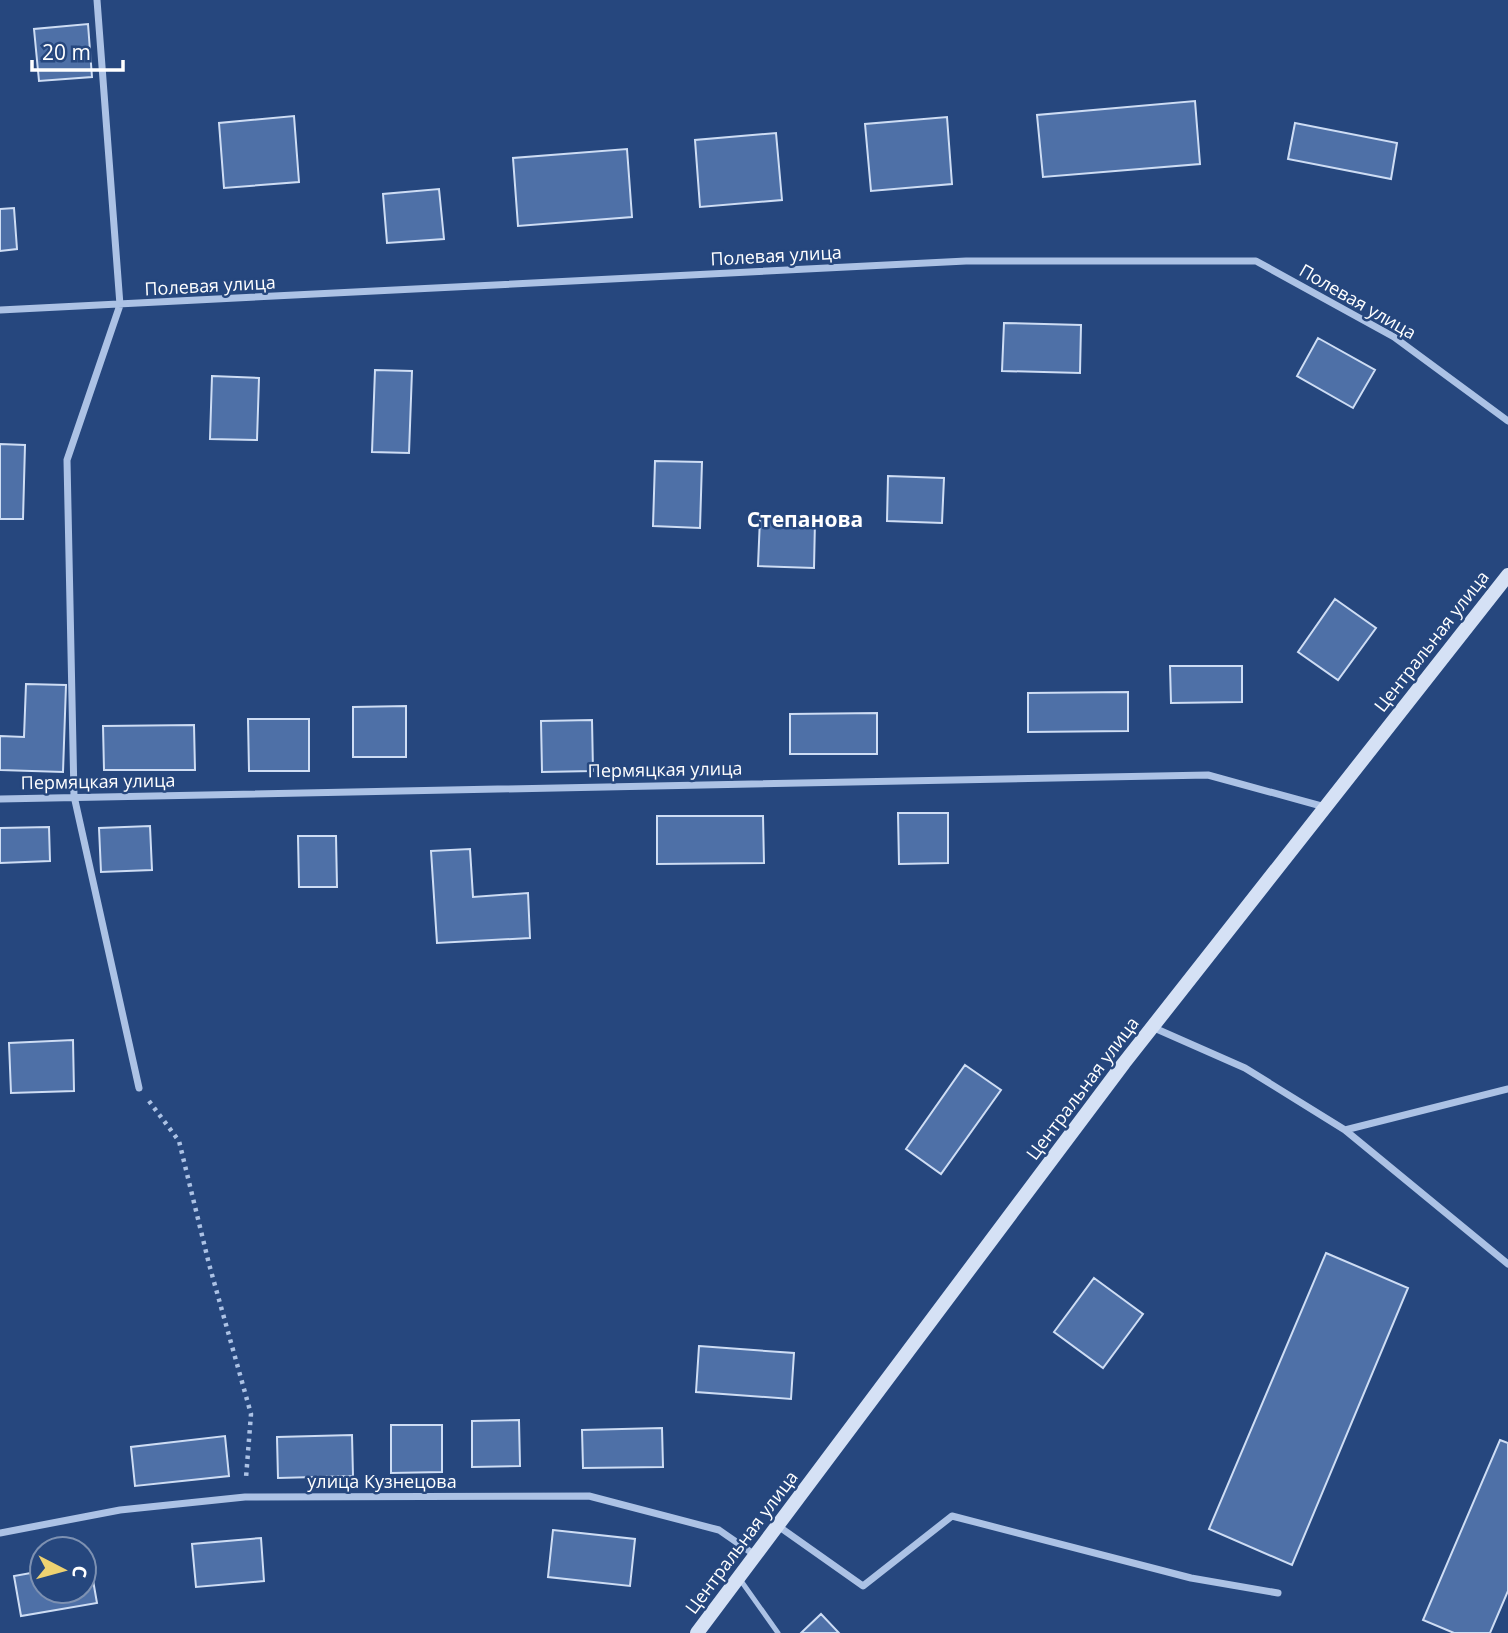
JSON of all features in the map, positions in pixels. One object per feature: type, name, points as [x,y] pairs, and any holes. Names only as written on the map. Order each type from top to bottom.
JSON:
[{"type":"main road","name":"Центральная улица","points":[[697,1633],[1124,1063],[1508,575]]},
{"type":"street","points":[[97,0],[120,305],[68,460],[74,796],[139,1088]]},
{"type":"street","name":"Полевая улица","points":[[0,310],[966,261],[1256,261],[1394,337],[1508,421]]},
{"type":"street","name":"Пермяцкая улица","points":[[0,799],[1208,775],[1326,807]]},
{"type":"street","points":[[1152,1027],[1245,1068],[1345,1130],[1508,1264]]},
{"type":"street","points":[[1345,1130],[1508,1089]]},
{"type":"street","name":"улица Кузнецова","points":[[0,1533],[120,1510],[245,1497],[589,1496],[719,1530],[755,1555]]},
{"type":"street","points":[[778,1525],[863,1586],[952,1516],[1191,1578],[1278,1593]]},
{"type":"lane","points":[[739,1578],[778,1633]]},
{"type":"path","points":[[139,1088],[179,1141],[208,1264],[251,1414],[245,1497]]},
{"type":"building","points":[[88,24],[92,77],[39,81],[34,29]]},
{"type":"building","points":[[1195,101],[1200,164],[1043,177],[1037,115]]},
{"type":"building","points":[[294,116],[299,182],[224,188],[219,123]]},
{"type":"building","points":[[947,117],[952,184],[871,191],[865,124]]},
{"type":"building","points":[[1295,123],[1397,143],[1391,179],[1288,159]]},
{"type":"building","points":[[776,133],[782,200],[700,207],[695,140]]},
{"type":"building","points":[[627,149],[632,217],[518,226],[513,158]]},
{"type":"building","points":[[439,189],[444,239],[387,243],[383,194]]},
{"type":"building","points":[[14,208],[17,249],[0,251],[0,209]]},
{"type":"building","points":[[1004,323],[1081,325],[1080,373],[1002,371]]},
{"type":"building","points":[[1318,338],[1375,370],[1353,408],[1297,376]]},
{"type":"building","points":[[375,370],[412,371],[409,453],[372,452]]},
{"type":"building","points":[[212,376],[259,378],[257,440],[210,439]]},
{"type":"building","points":[[0,444],[25,445],[23,519],[0,519]]},
{"type":"building","points":[[655,461],[702,462],[700,528],[653,526]]},
{"type":"building","points":[[888,476],[944,478],[942,523],[887,521]]},
{"type":"building","points":[[760,518],[815,520],[814,568],[758,566]]},
{"type":"building","points":[[1335,599],[1376,628],[1338,680],[1298,652]]},
{"type":"building","points":[[1170,666],[1242,666],[1242,702],[1171,703]]},
{"type":"building","points":[[26,684],[66,685],[63,772],[0,770],[0,736],[24,737]]},
{"type":"building","points":[[1128,692],[1128,731],[1028,732],[1028,693]]},
{"type":"building","points":[[406,706],[406,757],[353,757],[353,707]]},
{"type":"building","points":[[877,713],[877,754],[790,754],[790,714]]},
{"type":"building","points":[[248,719],[309,719],[309,771],[249,771]]},
{"type":"building","points":[[592,720],[593,771],[542,772],[541,721]]},
{"type":"building","points":[[194,725],[195,770],[104,770],[103,726]]},
{"type":"building","points":[[898,813],[948,813],[948,863],[899,864]]},
{"type":"building","points":[[657,816],[763,816],[764,863],[657,864]]},
{"type":"building","points":[[150,826],[152,870],[101,872],[99,828]]},
{"type":"building","points":[[49,827],[50,861],[0,863],[0,828]]},
{"type":"building","points":[[298,836],[336,836],[337,887],[299,887]]},
{"type":"building","points":[[470,849],[473,897],[528,893],[530,938],[437,943],[431,851]]},
{"type":"building","points":[[73,1040],[74,1091],[11,1093],[9,1043]]},
{"type":"building","points":[[965,1065],[1001,1090],[941,1174],[906,1149]]},
{"type":"building","points":[[1326,1253],[1408,1288],[1292,1565],[1209,1529]]},
{"type":"building","points":[[1094,1278],[1143,1314],[1103,1368],[1054,1332]]},
{"type":"building","points":[[699,1346],[794,1353],[791,1399],[696,1392]]},
{"type":"building","points":[[519,1420],[520,1466],[472,1467],[472,1421]]},
{"type":"building","points":[[391,1425],[442,1425],[442,1472],[391,1473]]},
{"type":"building","points":[[662,1428],[663,1467],[583,1468],[582,1430]]},
{"type":"building","points":[[352,1435],[353,1476],[278,1478],[277,1437]]},
{"type":"building","points":[[225,1436],[229,1476],[135,1486],[131,1447]]},
{"type":"building","points":[[1500,1440],[1508,1443],[1508,1591],[1490,1633],[1454,1633],[1423,1620]]},
{"type":"building","points":[[553,1530],[635,1539],[630,1586],[548,1577]]},
{"type":"building","points":[[261,1538],[264,1581],[196,1587],[192,1544]]},
{"type":"building","points":[[28,1574],[28,1605],[85,1605],[21,1616],[14,1576]]},
{"type":"building","points":[[821,1614],[839,1633],[801,1633]]},
{"type":"district","name":"Степанова","points":[[805,519]]}]
